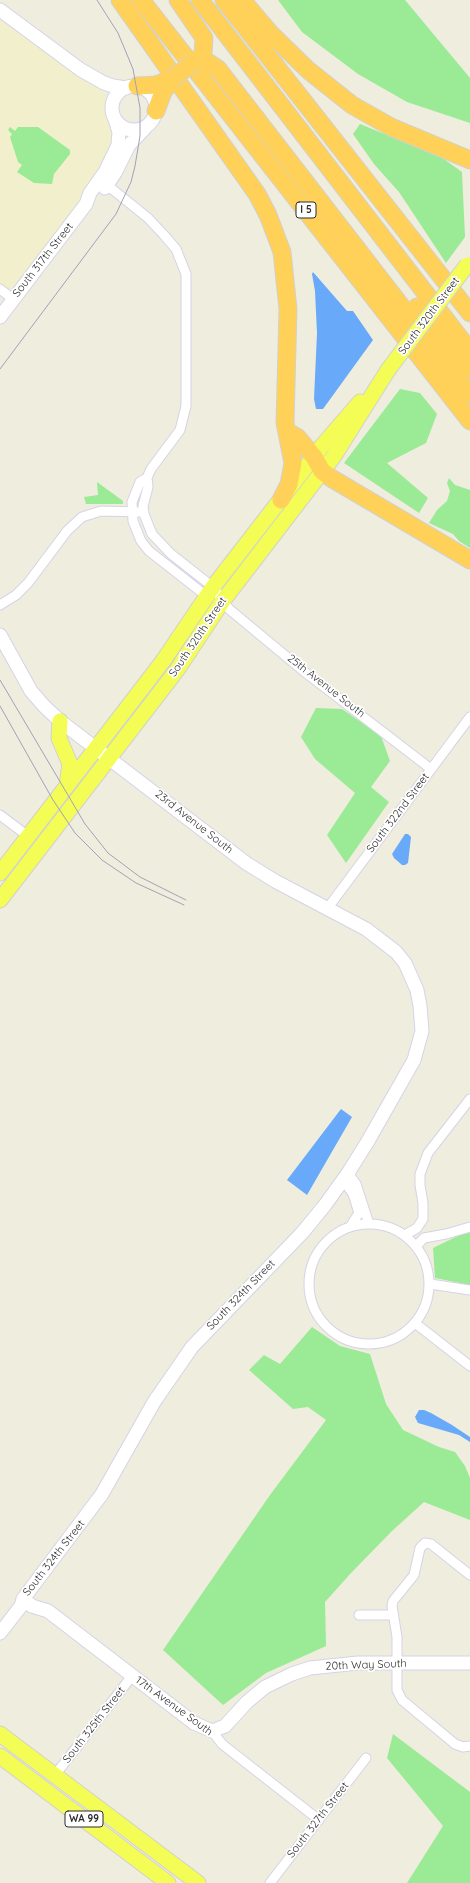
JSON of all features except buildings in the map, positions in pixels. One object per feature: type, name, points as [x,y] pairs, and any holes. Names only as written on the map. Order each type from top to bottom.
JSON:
[{"type":"highway","points":[[120,0],[257,194],[274,230],[283,259],[286,289],[288,318],[284,406],[285,423],[293,463],[289,484],[281,500]]},
{"type":"highway","name":"I 5","points":[[141,0],[470,421]]},
{"type":"highway","points":[[200,0],[470,351]]},
{"type":"highway","points":[[224,0],[470,313]]},
{"type":"highway","points":[[242,0],[308,70],[352,105],[391,127],[470,160]]},
{"type":"highway","points":[[177,5],[194,36],[199,58],[202,61],[213,65],[240,89],[391,276],[470,369]]},
{"type":"highway","points":[[132,87],[164,85],[199,58]]},
{"type":"highway","points":[[156,111],[164,85]]},
{"type":"highway","points":[[240,89],[470,395]]},
{"type":"highway","points":[[288,432],[298,438],[318,464],[470,560]]},
{"type":"main road","name":"South 320th Street","points":[[0,873],[163,661],[210,592],[281,500],[318,464],[345,441],[388,370],[469,263]]},
{"type":"main road","name":"South 320th Street","points":[[0,900],[177,670],[222,602],[318,464]]},
{"type":"main road","points":[[60,721],[59,738],[70,764],[66,786]]},
{"type":"main road","points":[[0,885],[8,874],[17,851]]},
{"type":"main road","name":"WA 99","points":[[0,1734],[198,1883]]},
{"type":"main road","name":"WA 99","points":[[0,1756],[168,1883]]},
{"type":"street","points":[[0,10],[81,70],[100,88],[119,124],[132,130],[145,127],[154,118],[156,111],[154,98],[149,92],[132,87],[113,86],[104,83],[81,70]]},
{"type":"street","points":[[114,114],[116,96],[132,87]]},
{"type":"street","name":"South 317th Street","points":[[0,317],[86,204],[90,193],[105,172],[118,145],[119,132],[114,114]]},
{"type":"street","name":"South 317th Street","points":[[86,204],[95,200],[107,185],[129,145],[145,127]]},
{"type":"street","points":[[107,185],[148,218],[176,248],[186,274],[187,394],[185,416],[176,435],[151,469],[147,478],[148,487],[144,496],[143,512],[152,534],[160,544],[222,602]]},
{"type":"street","points":[[0,289],[13,299]]},
{"type":"street","points":[[147,478],[140,482],[132,502],[132,513],[136,531],[141,541],[149,552],[210,592]]},
{"type":"street","points":[[0,605],[16,595],[28,583],[67,530],[78,520],[88,514],[99,512],[143,512]]},
{"type":"street","name":"25th Avenue South","points":[[222,602],[306,673],[384,731],[431,769]]},
{"type":"street","name":"23rd Avenue South","points":[[0,635],[31,691],[60,721],[246,863],[274,881],[366,929],[386,943],[405,963],[413,980]]},
{"type":"street","name":"South 322nd Street","points":[[327,909],[470,717]]},
{"type":"street","points":[[0,815],[28,836]]},
{"type":"street","name":"South 324th Street","points":[[0,1633],[20,1606],[23,1599],[102,1494],[154,1402],[192,1347],[302,1233],[345,1177],[383,1117],[414,1060],[422,1031],[419,999],[413,980]]},
{"type":"street","points":[[426,1264],[416,1246],[405,1235],[386,1226],[369,1224],[350,1227],[330,1238],[316,1256],[310,1273],[309,1282],[312,1304],[325,1326],[345,1340],[358,1344],[376,1344],[389,1341],[400,1336],[416,1323],[425,1306],[430,1284],[426,1264],[422,1219],[423,1203],[420,1186],[422,1165],[428,1153],[470,1099]]},
{"type":"street","points":[[345,1177],[356,1184],[369,1224]]},
{"type":"street","points":[[345,1177],[353,1194],[359,1213],[350,1227]]},
{"type":"street","points":[[405,1235],[417,1228],[422,1219]]},
{"type":"street","points":[[416,1246],[424,1238],[446,1234],[470,1227]]},
{"type":"street","points":[[430,1284],[470,1290]]},
{"type":"street","points":[[416,1323],[470,1366]]},
{"type":"street","points":[[470,1575],[431,1544],[424,1544],[420,1548],[414,1575],[392,1604],[397,1637],[397,1690],[403,1702],[455,1744],[464,1747],[470,1746]]},
{"type":"street","points":[[36,1583],[39,1598],[44,1609]]},
{"type":"street","name":"South 324th Street","points":[[0,1622],[15,1603],[23,1599]]},
{"type":"street","name":"17th Avenue South","points":[[23,1599],[32,1606],[44,1609],[194,1723],[212,1731],[222,1744],[319,1820]]},
{"type":"street","points":[[359,1615],[393,1615]]},
{"type":"street","name":"20th Way South","points":[[212,1731],[225,1726],[246,1702],[258,1692],[292,1674],[325,1666],[358,1664],[470,1663]]},
{"type":"street","name":"South 325th Street","points":[[55,1775],[132,1676]]},
{"type":"street","name":"South 327th Street","points":[[270,1883],[366,1758]]},
{"type":"shaded area","points":[[0,10],[100,88],[108,100],[115,119],[109,175],[13,299],[0,289]]},
{"type":"green space","points":[[278,0],[405,0],[470,78],[470,123],[407,102],[358,74],[302,32]]},
{"type":"green space","points":[[360,124],[441,157],[462,172],[465,237],[446,263],[399,192],[374,164],[353,134]]},
{"type":"green space","points":[[10,127],[15,131],[18,127],[38,127],[70,150],[70,154],[54,174],[52,184],[34,183],[17,172],[22,165],[18,162],[10,137],[12,134],[8,130]]},
{"type":"green space","points":[[400,389],[420,393],[437,414],[426,443],[387,463],[428,498],[419,513],[344,463]]},
{"type":"green space","points":[[449,478],[455,485],[470,490],[470,548],[459,541],[453,534],[429,523],[437,510],[447,501],[450,491],[447,483]]},
{"type":"green space","points":[[97,482],[123,501],[123,504],[86,504],[84,497],[98,495]]},
{"type":"green space","points":[[316,708],[342,709],[381,736],[390,761],[371,787],[389,802],[346,863],[327,835],[355,793],[315,759],[301,737]]},
{"type":"green space","points":[[470,1230],[470,1285],[435,1278],[433,1248]]},
{"type":"green space","points":[[312,1327],[340,1346],[370,1354],[386,1404],[403,1430],[439,1447],[455,1452],[465,1466],[470,1478],[470,1520],[424,1502],[392,1531],[325,1602],[326,1646],[266,1673],[223,1705],[163,1650],[270,1495],[326,1420],[308,1407],[293,1409],[249,1370],[264,1355],[280,1364]]},
{"type":"green space","points":[[393,1734],[470,1792],[470,1883],[407,1883],[443,1826],[387,1758]]},
{"type":"water","points":[[313,272],[347,311],[353,311],[373,340],[323,409],[316,409],[314,399],[317,333]]},
{"type":"water","points":[[405,834],[408,834],[411,837],[408,863],[402,865],[394,858],[392,854]]},
{"type":"water","points":[[341,1109],[352,1117],[307,1195],[287,1180]]},
{"type":"water","points":[[419,1410],[424,1410],[431,1413],[452,1425],[470,1437],[470,1442],[459,1435],[418,1423],[415,1417]]},
{"type":"tram line","points":[[0,369],[116,214],[131,182],[140,136],[140,108],[133,69],[118,33],[97,0]]},
{"type":"tram line","points":[[0,680],[85,824],[108,853],[140,877],[186,900]]},
{"type":"tram line","points":[[0,706],[53,800],[75,833],[102,860],[136,883],[184,905]]}]
